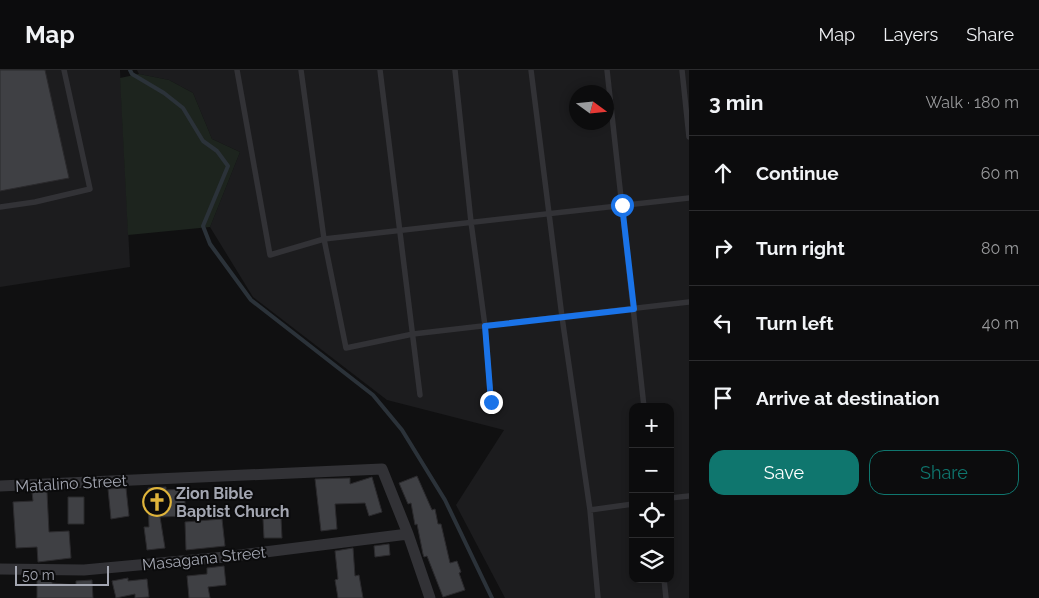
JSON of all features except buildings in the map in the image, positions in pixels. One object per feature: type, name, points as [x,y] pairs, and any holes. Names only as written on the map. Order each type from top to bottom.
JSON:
[{"type":"street","name":"Matalino Street","points":[[0,486],[382,469],[408,534]]},
{"type":"street","name":"Masagana Street","points":[[0,569],[84,570],[225,556],[408,534]]},
{"type":"street","points":[[408,534],[430,598]]},
{"type":"lane","points":[[0,207],[35,202],[90,189],[64,70]]},
{"type":"lane","points":[[237,70],[270,255],[324,239],[689,198]]},
{"type":"lane","points":[[301,70],[324,239],[346,348],[413,334],[689,302]]},
{"type":"lane","points":[[380,70],[420,395]]},
{"type":"lane","points":[[455,70],[471,222],[485,326],[491,402]]},
{"type":"lane","points":[[531,70],[548,214],[590,510],[598,598]]},
{"type":"lane","points":[[607,70],[644,403]]},
{"type":"lane","points":[[682,70],[689,137]]},
{"type":"lane","points":[[674,498],[689,496]]},
{"type":"lane","points":[[590,510],[629,505]]},
{"type":"lane","points":[[664,583],[666,598]]},
{"type":"shaded area","points":[[0,70],[120,70],[130,267],[0,287]]},
{"type":"shaded area","points":[[137,70],[689,70],[689,598],[505,598],[456,505],[504,430],[387,400],[253,297],[210,227],[240,152],[212,139],[193,93],[169,80],[139,74]]},
{"type":"shaded area","points":[[139,74],[169,80],[193,93],[212,139],[240,152],[210,227],[128,235],[120,78]]},
{"type":"waterway","points":[[130,70],[132,74],[164,93],[183,108],[203,141],[217,151],[228,166],[203,226],[210,244],[251,300],[373,395],[402,430],[445,500],[492,598]]},
{"type":"place","name":"Zion Bible Baptist Church","points":[[157,502]]},
{"type":"route","points":[[491,402],[485,326],[634,309],[622,205]]}]
